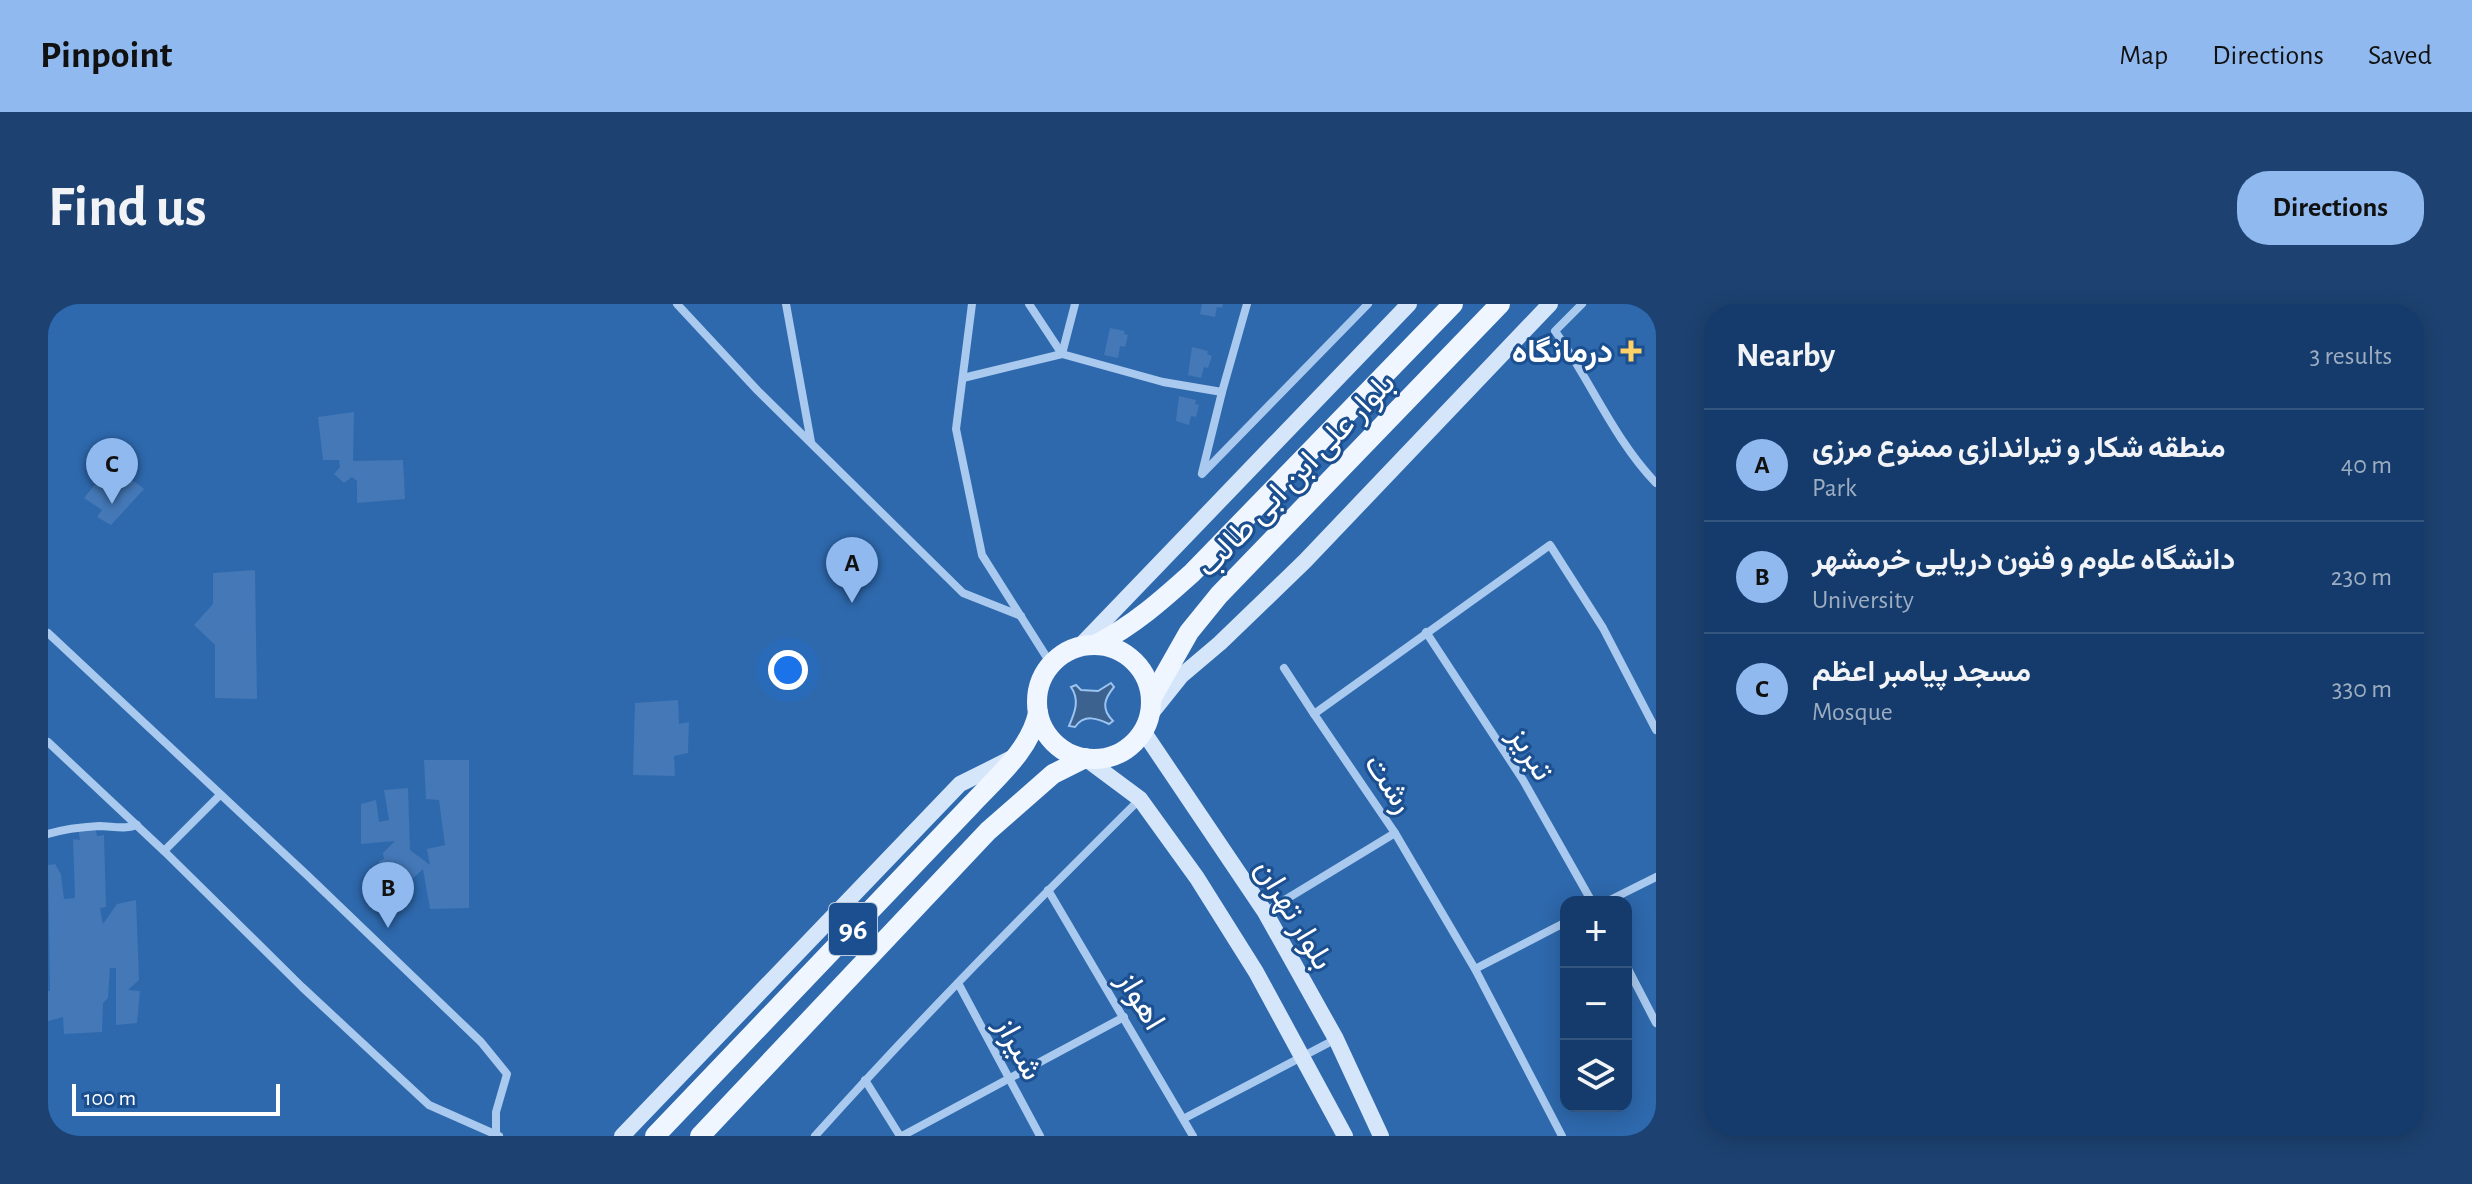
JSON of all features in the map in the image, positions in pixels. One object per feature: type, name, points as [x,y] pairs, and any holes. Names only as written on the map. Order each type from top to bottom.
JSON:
[{"type":"main road","name":"بلوار علی ابن ابی طالب","points":[[1088,645],[1121,632],[1152,610],[1192,573],[1453,304]]},
{"type":"main road","name":"بلوار علی ابن ابی طالب","points":[[1148,715],[1189,632],[1219,595],[1500,304]]},
{"type":"main road","points":[[1051,664],[1064,653],[1088,645],[1121,651],[1140,668],[1148,682],[1148,715]]},
{"type":"main road","name":"96","points":[[655,1136],[1017,755],[1034,730],[1038,713],[1037,696],[1051,664]]},
{"type":"main road","points":[[1038,713],[1044,729],[1055,743],[1069,753],[1085,758]]},
{"type":"main road","name":"96","points":[[700,1136],[988,831],[1053,774],[1085,758],[1118,754],[1132,744],[1148,715]]},
{"type":"street","points":[[677,304],[758,391],[963,593],[1021,616]]},
{"type":"street","points":[[786,304],[811,442]]},
{"type":"street","points":[[972,304],[956,429],[982,555],[1051,664]]},
{"type":"street","points":[[1029,304],[1062,354]]},
{"type":"street","points":[[1062,354],[1075,304]]},
{"type":"street","points":[[1247,304],[1202,474],[1368,304]]},
{"type":"street","points":[[1088,645],[1409,304]]},
{"type":"street","points":[[1148,715],[1181,676],[1305,561],[1550,304]]},
{"type":"street","points":[[1555,331],[1582,304]]},
{"type":"street","points":[[1537,318],[1555,331],[1580,365],[1621,441],[1656,483]]},
{"type":"street","points":[[963,378],[1062,354],[1163,382],[1222,392]]},
{"type":"street","points":[[1314,714],[1550,545],[1603,628],[1656,730]]},
{"type":"street","name":"تبریز","points":[[1426,632],[1523,780],[1589,896]]},
{"type":"street","points":[[48,633],[481,1042],[507,1074],[496,1112],[497,1135],[429,1105],[48,742]]},
{"type":"street","name":"رشت","points":[[1284,668],[1395,833],[1475,969],[1562,1136]]},
{"type":"street","name":"بلوار تهران","points":[[1148,715],[1336,1039],[1381,1136]]},
{"type":"street","points":[[622,1136],[960,784],[1017,755]]},
{"type":"street","name":"بلوار تهران","points":[[1085,758],[1140,799],[1197,878],[1256,972],[1345,1136]]},
{"type":"street","points":[[164,851],[220,795]]},
{"type":"street","points":[[815,1136],[958,983],[1140,799]]},
{"type":"street","points":[[48,834],[63,829],[102,826],[127,829],[137,825]]},
{"type":"street","points":[[1265,912],[1395,833]]},
{"type":"street","points":[[1618,896],[1656,877]]},
{"type":"street","name":"اهواز","points":[[1048,890],[1193,1136]]},
{"type":"street","points":[[1475,969],[1560,925]]},
{"type":"street","points":[[1628,968],[1656,1023]]},
{"type":"street","name":"شیراز","points":[[958,983],[1040,1136]]},
{"type":"street","points":[[865,1080],[901,1136],[1124,1017]]},
{"type":"street","points":[[1185,1118],[1336,1039]]},
{"type":"shaded area","points":[[48,304],[1656,304],[1656,1136],[48,1136]]},
{"type":"shaded area","points":[[1111,683],[1114,687],[1105,708],[1113,721],[1109,724],[1087,719],[1075,727],[1069,726],[1076,701],[1071,687],[1076,685],[1081,690],[1098,691]]},
{"type":"building","points":[[1202,304],[1223,304],[1222,308],[1217,307],[1215,317],[1200,314]]},
{"type":"building","points":[[1110,328],[1125,331],[1124,334],[1128,335],[1125,347],[1120,346],[1118,358],[1104,355]]},
{"type":"building","points":[[1192,347],[1208,351],[1207,354],[1212,356],[1201,378],[1188,375]]},
{"type":"building","points":[[1179,396],[1196,400],[1195,404],[1199,405],[1196,417],[1191,416],[1189,425],[1176,421]]},
{"type":"building","points":[[354,412],[353,461],[403,460],[405,499],[357,503],[357,481],[352,477],[344,483],[334,474],[340,467],[339,460],[323,460],[318,417]]},
{"type":"building","points":[[105,472],[120,483],[127,476],[144,489],[111,525],[97,517],[102,510],[84,498]]},
{"type":"building","points":[[255,570],[257,699],[215,698],[215,645],[194,625],[213,604],[213,573]]},
{"type":"building","points":[[678,700],[679,724],[689,722],[688,753],[674,756],[675,776],[633,775],[635,703]]},
{"type":"building","points":[[424,760],[469,760],[469,908],[430,909],[423,869],[410,881],[408,896],[406,890],[398,887],[395,892],[378,877],[379,861],[384,859],[383,853],[395,841],[361,844],[361,804],[376,800],[379,822],[389,820],[384,790],[408,788],[410,850],[430,865],[427,849],[445,845],[439,800],[426,799]]},
{"type":"building","points":[[95,827],[97,836],[104,835],[106,907],[100,908],[103,924],[117,904],[136,900],[139,980],[128,990],[140,991],[137,1023],[116,1025],[116,968],[110,968],[108,998],[103,1003],[102,1032],[64,1034],[63,1017],[48,1021],[48,865],[55,864],[61,874],[64,899],[75,898],[73,839],[80,840],[78,828]]},
{"type":"place","name":"درمانگاه","points":[[1631,351]]},
{"type":"place","name":"مسجد پیامبر اعظم","points":[[112,504]]},
{"type":"place","name":"منطقه شکار و تیراندازی ممنوع مرزی","points":[[852,603]]},
{"type":"place","name":"دانشگاه علوم و فنون دریایی خرمشهر","points":[[388,928]]}]
